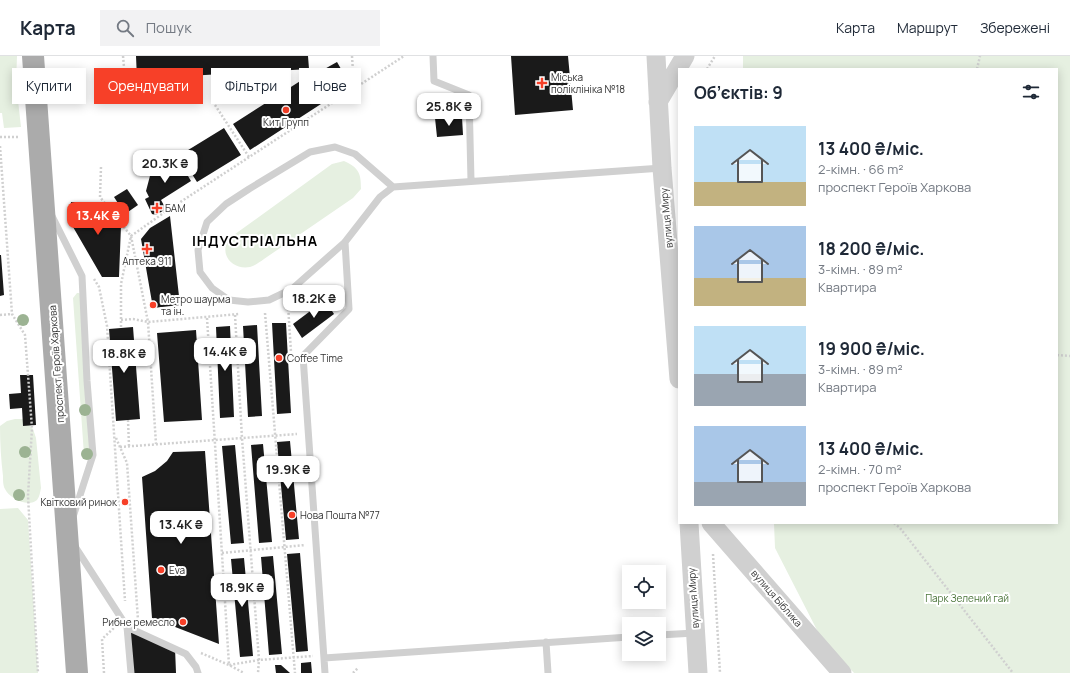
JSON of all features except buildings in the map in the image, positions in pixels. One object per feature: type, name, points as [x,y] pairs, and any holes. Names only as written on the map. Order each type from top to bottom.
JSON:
[{"type":"main road","name":"проспект Героїв Харкова","points":[[33,56],[77,673]]},
{"type":"street","name":"вулиця Миру","points":[[656,56],[662,168],[678,367]]},
{"type":"street","points":[[658,102],[685,56]]},
{"type":"street","name":"вулиця Миру","points":[[689,524],[698,673]]},
{"type":"street","name":"вулиця Біблика","points":[[712,524],[842,673]]},
{"type":"lane","points":[[433,56],[434,80],[469,95],[471,181]]},
{"type":"lane","points":[[393,187],[355,154],[334,147],[310,152],[226,204],[207,222],[198,250],[200,272],[212,288],[229,300],[248,302],[269,300],[292,289],[345,242],[380,197],[393,187],[662,168]]},
{"type":"lane","points":[[44,198],[82,276],[87,381],[93,456],[68,535],[127,627],[130,673]]},
{"type":"lane","points":[[325,673],[303,356],[349,309],[345,242]]},
{"type":"lane","points":[[127,627],[186,654],[196,667],[198,673]]},
{"type":"lane","points":[[666,635],[696,633]]},
{"type":"lane","points":[[324,658],[622,637]]},
{"type":"lane","points":[[546,642],[548,673]]},
{"type":"path","points":[[124,56],[124,67]]},
{"type":"path","points":[[352,56],[353,68]]},
{"type":"path","points":[[361,84],[404,56]]},
{"type":"path","points":[[707,68],[715,56]]},
{"type":"path","points":[[977,68],[980,56]]},
{"type":"path","points":[[121,327],[121,284],[131,236],[330,104]]},
{"type":"path","points":[[215,105],[249,157]]},
{"type":"path","points":[[0,137],[22,137]]},
{"type":"path","points":[[0,146],[12,314],[25,335],[32,428],[28,496],[38,673]]},
{"type":"path","points":[[93,275],[100,287],[107,326],[126,615],[123,620],[102,639],[104,673]]},
{"type":"path","points":[[265,313],[295,673]]},
{"type":"path","points":[[0,315],[12,314]]},
{"type":"path","points":[[235,315],[242,438],[260,660],[258,673]]},
{"type":"path","points":[[207,318],[229,665]]},
{"type":"path","points":[[121,320],[133,319],[148,322],[156,444]]},
{"type":"path","points":[[1058,355],[1070,356]]},
{"type":"path","points":[[128,420],[129,446]]},
{"type":"path","points":[[120,447],[298,434]]},
{"type":"path","points":[[114,436],[127,463],[138,624]]},
{"type":"path","points":[[896,524],[1013,673]]},
{"type":"path","points":[[222,553],[307,545]]},
{"type":"path","points":[[719,558],[713,553],[720,673]]},
{"type":"path","points":[[201,653],[244,673]]},
{"type":"path","points":[[229,665],[260,660],[316,656]]},
{"type":"green space","points":[[0,56],[17,56],[17,68],[12,68],[12,104],[18,104],[21,127],[4,128],[2,113],[0,113]]},
{"type":"green space","name":"Парк Зелений гай","points":[[743,56],[1070,56],[1070,673],[854,673],[819,634],[775,548],[774,524],[1058,524],[1058,68],[743,68]]},
{"type":"green space","points":[[344,161],[353,166],[360,175],[361,189],[353,198],[253,266],[240,267],[228,259],[225,250],[226,244],[231,237],[332,164]]},
{"type":"green space","points":[[77,293],[81,295],[92,455],[89,457],[85,457],[84,455],[73,298]]},
{"type":"green space","points":[[23,419],[33,429],[36,438],[41,488],[37,500],[29,503],[19,501],[10,496],[4,486],[0,426],[7,421]]},
{"type":"green space","points":[[18,508],[28,520],[38,673],[0,673],[0,509]]},
{"type":"place","name":"Міська поліклініка №18","points":[[542,83]]},
{"type":"place","name":"Кит Групп","points":[[286,110]]},
{"type":"place","name":"БАМ","points":[[157,208]]},
{"type":"place","name":"Аптека 911","points":[[147,249]]},
{"type":"place","name":"Метро шаурма та ін.","points":[[153,305]]},
{"type":"place","name":"Coffee Time","points":[[279,358]]},
{"type":"place","name":"Квітковий ринок","points":[[125,502]]},
{"type":"place","name":"Нова Пошта №77","points":[[292,515]]},
{"type":"place","name":"Eva","points":[[161,570]]},
{"type":"place","name":"Рибне ремесло","points":[[183,622]]},
{"type":"district","name":"ІНДУСТРІАЛЬНА","points":[[255,241]]}]
